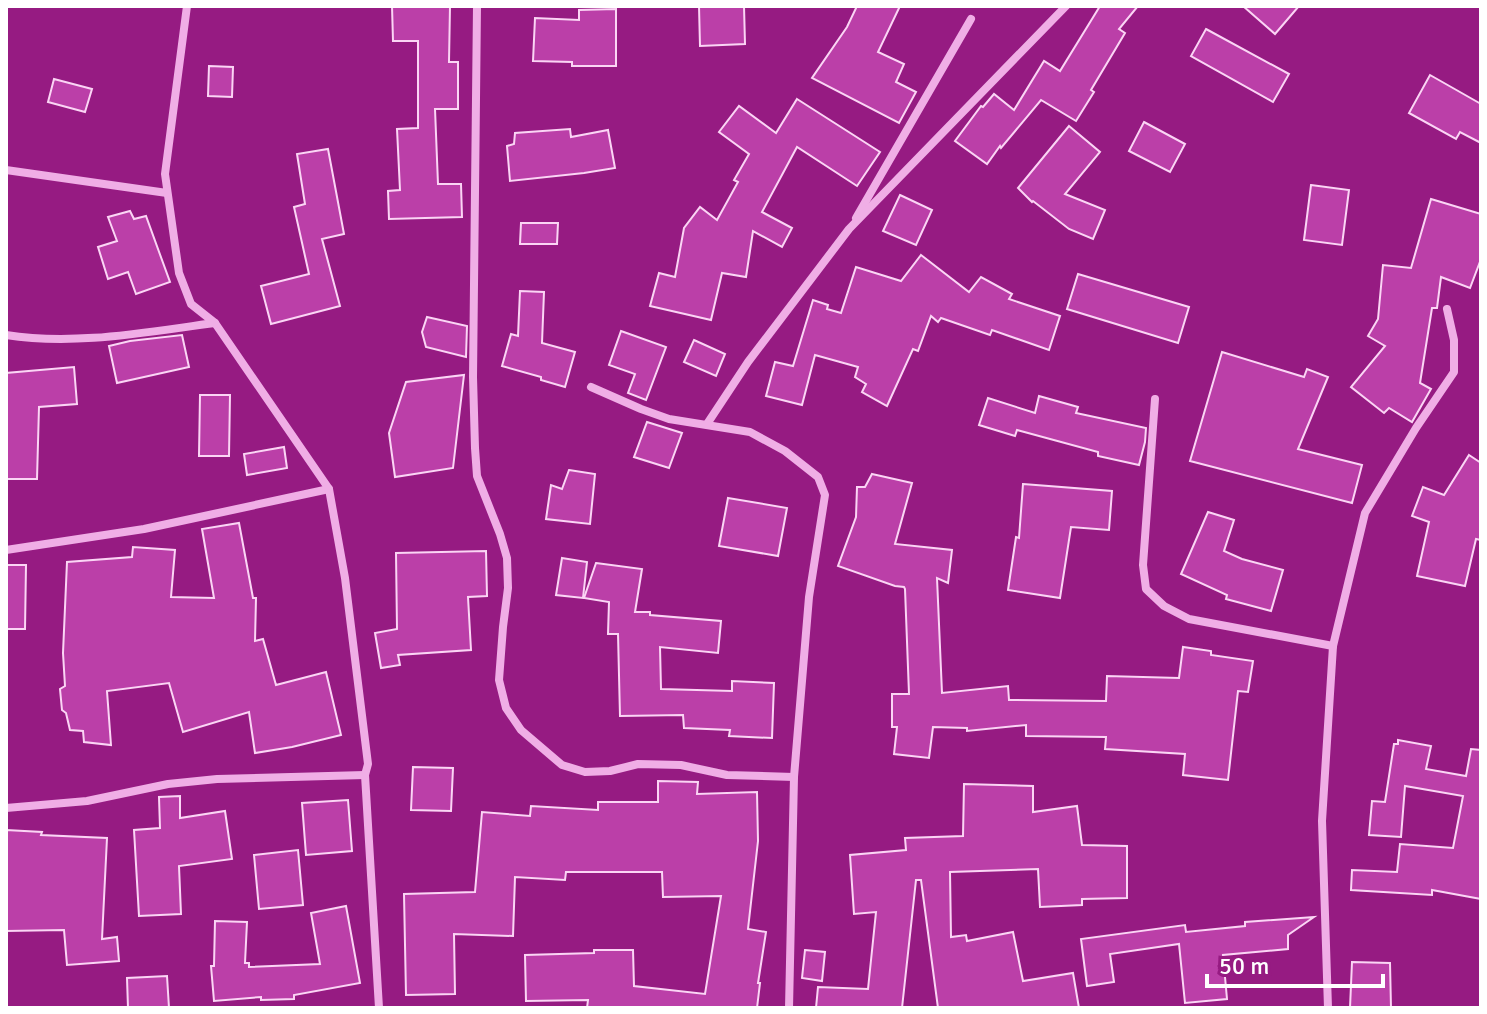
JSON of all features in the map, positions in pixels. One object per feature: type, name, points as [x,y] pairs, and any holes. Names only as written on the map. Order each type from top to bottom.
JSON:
[{"type":"street","points":[[187,6],[165,174],[179,273],[191,304],[215,323],[329,489],[345,578],[368,764],[365,775],[379,1008]]},
{"type":"street","points":[[477,6],[475,448],[477,476],[507,558],[508,588],[499,680],[506,708],[521,730],[562,765],[585,772],[610,771],[638,764],[681,765],[727,775],[794,777]]},
{"type":"street","points":[[707,424],[748,362],[849,229],[1066,6]]},
{"type":"street","points":[[849,229],[971,19]]},
{"type":"street","points":[[6,170],[167,193]]},
{"type":"street","points":[[1328,1008],[1322,821],[1333,646],[1365,513],[1454,372],[1454,340],[1447,309]]},
{"type":"street","points":[[6,335],[35,340],[67,340],[215,323]]},
{"type":"street","points":[[591,387],[669,419],[750,432],[785,451],[818,477],[825,495],[809,597],[794,777],[789,1008]]},
{"type":"street","points":[[1155,399],[1143,565],[1146,589],[1164,606],[1189,619],[1333,646]]},
{"type":"street","points":[[6,550],[144,529],[329,489]]},
{"type":"street","points":[[6,808],[87,801],[168,784],[217,779],[365,775]]},
{"type":"building","points":[[392,6],[450,6],[449,62],[458,62],[458,109],[435,109],[438,184],[461,184],[462,217],[389,219],[388,191],[400,190],[397,129],[418,128],[418,41],[393,41]]},
{"type":"building","points":[[699,6],[744,6],[745,44],[700,46]]},
{"type":"building","points":[[857,6],[900,6],[878,52],[904,64],[896,82],[916,92],[899,123],[812,78],[847,27]]},
{"type":"building","points":[[1100,6],[1138,6],[1119,29],[1125,33],[1076,121],[1041,100],[987,164],[955,141],[994,94],[1014,110],[1044,61],[1060,71]]},
{"type":"building","points":[[1243,6],[1299,6],[1275,34]]},
{"type":"building","points":[[616,9],[616,66],[572,66],[572,62],[533,61],[535,18],[579,20],[579,10]]},
{"type":"building","points":[[1206,29],[1289,74],[1273,102],[1191,56]]},
{"type":"building","points":[[209,66],[233,67],[232,97],[208,96]]},
{"type":"building","points":[[1430,75],[1481,104],[1481,143],[1460,132],[1456,139],[1409,113]]},
{"type":"building","points":[[54,79],[92,89],[85,112],[48,102]]},
{"type":"building","points":[[797,99],[880,152],[857,186],[797,147],[762,212],[792,228],[782,247],[753,231],[746,277],[722,273],[711,320],[650,306],[659,273],[675,277],[684,228],[700,207],[717,220],[738,182],[734,180],[749,154],[719,132],[739,106],[776,133]]},
{"type":"building","points":[[1144,122],[1185,144],[1170,172],[1129,151]]},
{"type":"building","points":[[1069,126],[1100,152],[1065,194],[1105,210],[1093,239],[1069,229],[1018,188]]},
{"type":"building","points":[[570,129],[571,137],[608,130],[615,168],[510,181],[507,146],[514,144],[515,133]]},
{"type":"building","points":[[328,149],[344,234],[322,239],[340,306],[271,324],[261,286],[309,274],[294,207],[305,204],[297,154]]},
{"type":"building","points":[[1311,185],[1349,190],[1342,245],[1304,240]]},
{"type":"building","points":[[900,195],[932,210],[916,245],[883,231]]},
{"type":"building","points":[[1431,199],[1481,214],[1481,259],[1470,288],[1441,277],[1437,308],[1432,308],[1420,383],[1431,389],[1412,422],[1389,408],[1384,413],[1351,387],[1385,346],[1368,336],[1378,319],[1383,265],[1411,268]]},
{"type":"building","points":[[130,211],[134,219],[146,216],[170,282],[136,294],[128,272],[108,279],[98,247],[117,241],[108,217]]},
{"type":"building","points":[[521,223],[558,223],[557,244],[520,244]]},
{"type":"building","points":[[921,255],[969,292],[981,277],[1012,294],[1009,299],[1060,316],[1049,350],[992,330],[990,335],[941,318],[938,322],[931,316],[918,351],[913,349],[887,406],[862,392],[866,384],[855,377],[858,367],[815,355],[802,405],[766,396],[775,362],[793,366],[813,300],[841,313],[856,267],[901,281]]},
{"type":"building","points":[[1078,274],[1189,307],[1178,343],[1067,309]]},
{"type":"building","points":[[520,291],[544,292],[542,343],[575,352],[565,387],[502,366],[511,334],[518,336]]},
{"type":"building","points":[[427,317],[467,326],[466,357],[426,347],[422,332]]},
{"type":"building","points":[[621,331],[666,347],[646,400],[628,393],[635,374],[609,365]]},
{"type":"building","points":[[182,335],[189,367],[117,383],[109,346]]},
{"type":"building","points":[[694,340],[725,354],[716,376],[684,362]]},
{"type":"building","points":[[1222,352],[1304,377],[1307,369],[1328,377],[1298,449],[1362,465],[1352,503],[1190,461]]},
{"type":"building","points":[[74,367],[77,404],[39,407],[37,479],[6,479],[6,373]]},
{"type":"building","points":[[464,375],[453,468],[395,477],[389,433],[406,382]]},
{"type":"building","points":[[200,395],[230,395],[229,456],[199,456]]},
{"type":"building","points":[[1039,396],[1078,407],[1076,413],[1146,428],[1139,465],[1098,456],[1098,452],[1017,430],[1015,436],[979,425],[988,398],[1035,413]]},
{"type":"building","points":[[647,422],[682,433],[669,468],[634,457]]},
{"type":"building","points":[[284,447],[287,468],[247,475],[244,454]]},
{"type":"building","points":[[1469,455],[1481,463],[1481,540],[1476,539],[1465,586],[1417,576],[1429,522],[1412,516],[1423,487],[1444,495]]},
{"type":"building","points":[[569,470],[595,474],[590,524],[546,519],[551,485],[562,489]]},
{"type":"building","points":[[872,474],[912,483],[895,544],[952,550],[948,583],[937,578],[942,693],[1008,686],[1009,700],[1106,701],[1107,676],[1179,678],[1183,647],[1253,661],[1248,692],[1238,691],[1228,780],[1183,775],[1185,754],[1105,749],[1106,737],[1026,736],[1026,725],[967,731],[967,728],[933,727],[929,758],[894,754],[897,727],[892,727],[892,694],[909,694],[905,589],[838,566],[856,517],[857,487],[865,487]]},
{"type":"building","points":[[1023,484],[1112,491],[1109,530],[1071,527],[1060,598],[1008,590],[1016,537],[1019,538]]},
{"type":"building","points":[[728,498],[787,508],[778,556],[719,546]]},
{"type":"building","points":[[1208,512],[1234,520],[1224,551],[1283,570],[1271,611],[1226,599],[1227,595],[1181,574]]},
{"type":"building","points":[[239,523],[253,598],[256,598],[255,641],[263,639],[276,685],[326,672],[341,735],[255,753],[249,712],[183,732],[169,683],[107,691],[111,745],[84,742],[83,731],[70,730],[66,713],[62,710],[60,689],[65,686],[63,653],[67,562],[132,557],[133,547],[175,550],[171,597],[214,598],[202,529]]},
{"type":"building","points":[[486,551],[487,596],[468,597],[471,650],[398,655],[400,665],[381,668],[375,633],[397,629],[396,553]]},
{"type":"building","points":[[562,558],[587,562],[583,598],[556,595]]},
{"type":"building","points":[[596,563],[642,569],[635,612],[721,621],[718,653],[660,647],[661,689],[732,691],[732,681],[774,683],[772,738],[729,736],[730,730],[684,728],[683,715],[620,716],[618,634],[608,634],[609,602],[584,598]]},
{"type":"building","points":[[6,565],[26,565],[25,629],[6,629]]},
{"type":"building","points":[[1398,740],[1431,746],[1426,769],[1466,776],[1471,749],[1481,750],[1481,899],[1432,890],[1432,895],[1351,890],[1352,870],[1397,872],[1400,844],[1453,848],[1463,796],[1405,786],[1401,837],[1369,835],[1372,801],[1385,802],[1394,744],[1398,744]]},
{"type":"building","points":[[413,767],[453,768],[451,811],[411,810]]},
{"type":"building","points":[[658,781],[698,782],[697,794],[757,792],[758,841],[748,929],[766,932],[757,1008],[587,1008],[588,1000],[526,1001],[525,955],[594,953],[594,950],[633,950],[634,986],[705,994],[721,896],[663,897],[662,872],[566,872],[565,880],[515,877],[513,936],[454,934],[455,994],[406,995],[404,894],[475,892],[482,812],[530,816],[531,806],[598,810],[598,802],[658,802]]},
{"type":"building","points":[[964,784],[1033,786],[1033,812],[1077,806],[1082,845],[1127,846],[1127,898],[1082,899],[1082,905],[1040,907],[1038,869],[950,872],[951,937],[966,935],[967,941],[1013,932],[1023,981],[1073,973],[1079,1008],[938,1008],[921,880],[916,880],[902,1008],[816,1008],[818,987],[868,989],[876,912],[854,914],[850,855],[906,850],[905,838],[963,836]]},
{"type":"building","points":[[180,796],[180,818],[225,811],[232,859],[179,866],[181,914],[139,916],[134,830],[160,828],[159,797]]},
{"type":"building","points":[[348,800],[352,851],[306,855],[302,803]]},
{"type":"building","points":[[6,830],[107,838],[102,939],[117,937],[119,961],[67,965],[64,930],[6,931]]},
{"type":"building","points":[[298,850],[303,905],[259,909],[254,855]]},
{"type":"building","points":[[346,906],[360,983],[294,995],[294,999],[261,1000],[261,997],[214,1001],[211,966],[214,966],[215,921],[247,922],[245,963],[249,963],[249,967],[320,964],[311,913]]},
{"type":"building","points":[[1314,917],[1288,935],[1288,949],[1223,955],[1227,999],[1185,1003],[1179,944],[1110,954],[1114,982],[1087,986],[1081,939],[1185,925],[1186,932],[1245,926],[1245,922]]},
{"type":"building","points":[[805,950],[825,952],[822,981],[802,978]]},
{"type":"building","points":[[1352,962],[1390,963],[1391,1008],[1350,1008]]},
{"type":"building","points":[[167,976],[169,1008],[128,1008],[127,978]]}]
